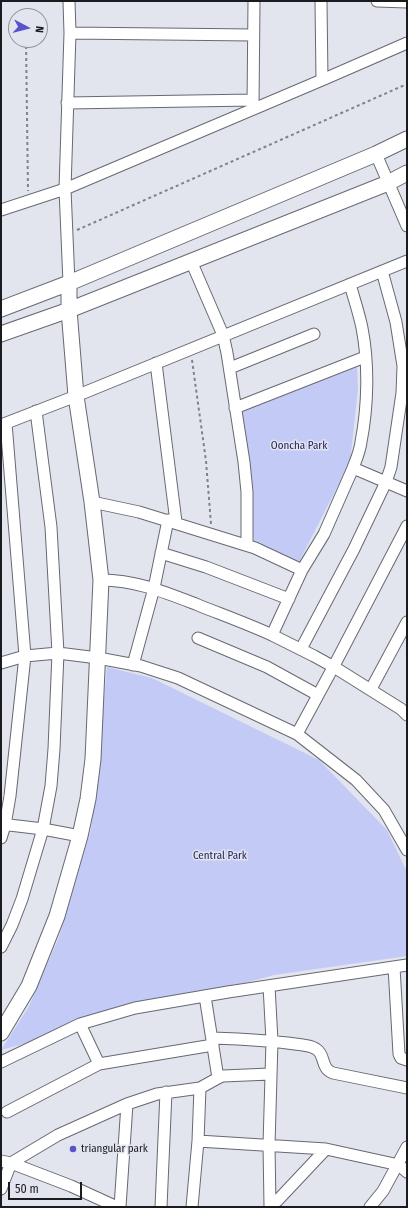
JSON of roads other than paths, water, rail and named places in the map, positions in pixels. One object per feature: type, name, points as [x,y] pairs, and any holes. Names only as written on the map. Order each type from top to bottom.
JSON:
[{"type":"street","points":[[1,1033],[29,986],[57,916],[80,836],[88,799],[92,767],[101,580],[92,502],[76,396],[69,310],[65,189],[70,33],[69,1]]},
{"type":"street","points":[[253,105],[254,1]]},
{"type":"street","points":[[321,1],[322,80]]},
{"type":"street","points":[[377,1],[407,2]]},
{"type":"street","points":[[70,33],[254,35]]},
{"type":"street","points":[[1,210],[65,189],[253,105],[322,80],[407,43]]},
{"type":"street","points":[[68,103],[253,105]]},
{"type":"street","points":[[1,309],[69,283],[376,154],[407,139]]},
{"type":"street","points":[[376,154],[407,226]]},
{"type":"street","points":[[1,334],[69,310],[388,183],[407,173]]},
{"type":"street","points":[[191,261],[223,335],[230,368],[247,492],[247,545]]},
{"type":"street","points":[[1,838],[10,796],[25,656],[4,424],[407,261]]},
{"type":"street","points":[[301,649],[354,549],[386,482],[391,467],[402,393],[403,366],[396,322],[382,271]]},
{"type":"street","points":[[272,635],[302,570],[324,534],[353,468],[361,444],[366,392],[365,357],[362,330],[350,284]]},
{"type":"street","points":[[230,368],[314,334]]},
{"type":"street","points":[[236,408],[365,357]]},
{"type":"street","points":[[133,665],[154,588],[161,553],[172,521],[156,362]]},
{"type":"street","points":[[1,947],[22,899],[43,829],[54,749],[58,653],[51,527],[36,411]]},
{"type":"street","points":[[353,468],[407,491]]},
{"type":"street","points":[[92,502],[172,521],[247,545],[281,559],[302,570]]},
{"type":"street","points":[[297,734],[334,667],[407,526]]},
{"type":"street","points":[[161,553],[289,599]]},
{"type":"street","points":[[101,580],[116,580],[141,584],[244,623],[301,649],[406,710]]},
{"type":"street","points":[[371,689],[407,622]]},
{"type":"street","points":[[198,638],[267,667],[318,695]]},
{"type":"street","points":[[1,663],[25,656],[58,653],[98,658],[133,665],[178,678],[297,734],[356,780],[384,810],[407,850]]},
{"type":"street","points":[[3,824],[43,829],[80,836]]},
{"type":"street","points":[[1,1062],[80,1024],[135,1008],[407,965]]},
{"type":"street","points":[[394,967],[399,1054],[401,1058],[407,1060]]},
{"type":"street","points":[[269,986],[272,1041],[269,1145],[274,1205]]},
{"type":"street","points":[[205,996],[218,1078]]},
{"type":"street","points":[[80,1024],[98,1064]]},
{"type":"street","points":[[6,1112],[98,1064],[212,1042],[272,1041],[316,1048],[321,1055],[326,1068],[333,1074],[407,1088]]},
{"type":"street","points":[[6,1162],[58,1135],[126,1104],[166,1092],[200,1088],[218,1078],[270,1074]]},
{"type":"street","points":[[192,1207],[198,1141],[200,1088]]},
{"type":"street","points":[[161,1207],[166,1092]]},
{"type":"street","points":[[6,1162],[71,1186],[113,1206],[126,1104]]},
{"type":"street","points":[[198,1141],[326,1149],[398,1165],[407,1172]]},
{"type":"street","points":[[370,1207],[383,1191],[407,1147]]},
{"type":"street","points":[[274,1205],[326,1149]]},
{"type":"street","points":[[1,1189],[6,1162]]},
{"type":"place","name":"triangular park","points":[[73,1149]]},
{"type":"park label","name":"Ooncha Park","points":[[299,446]]},
{"type":"park label","name":"Central Park","points":[[220,856]]}]
